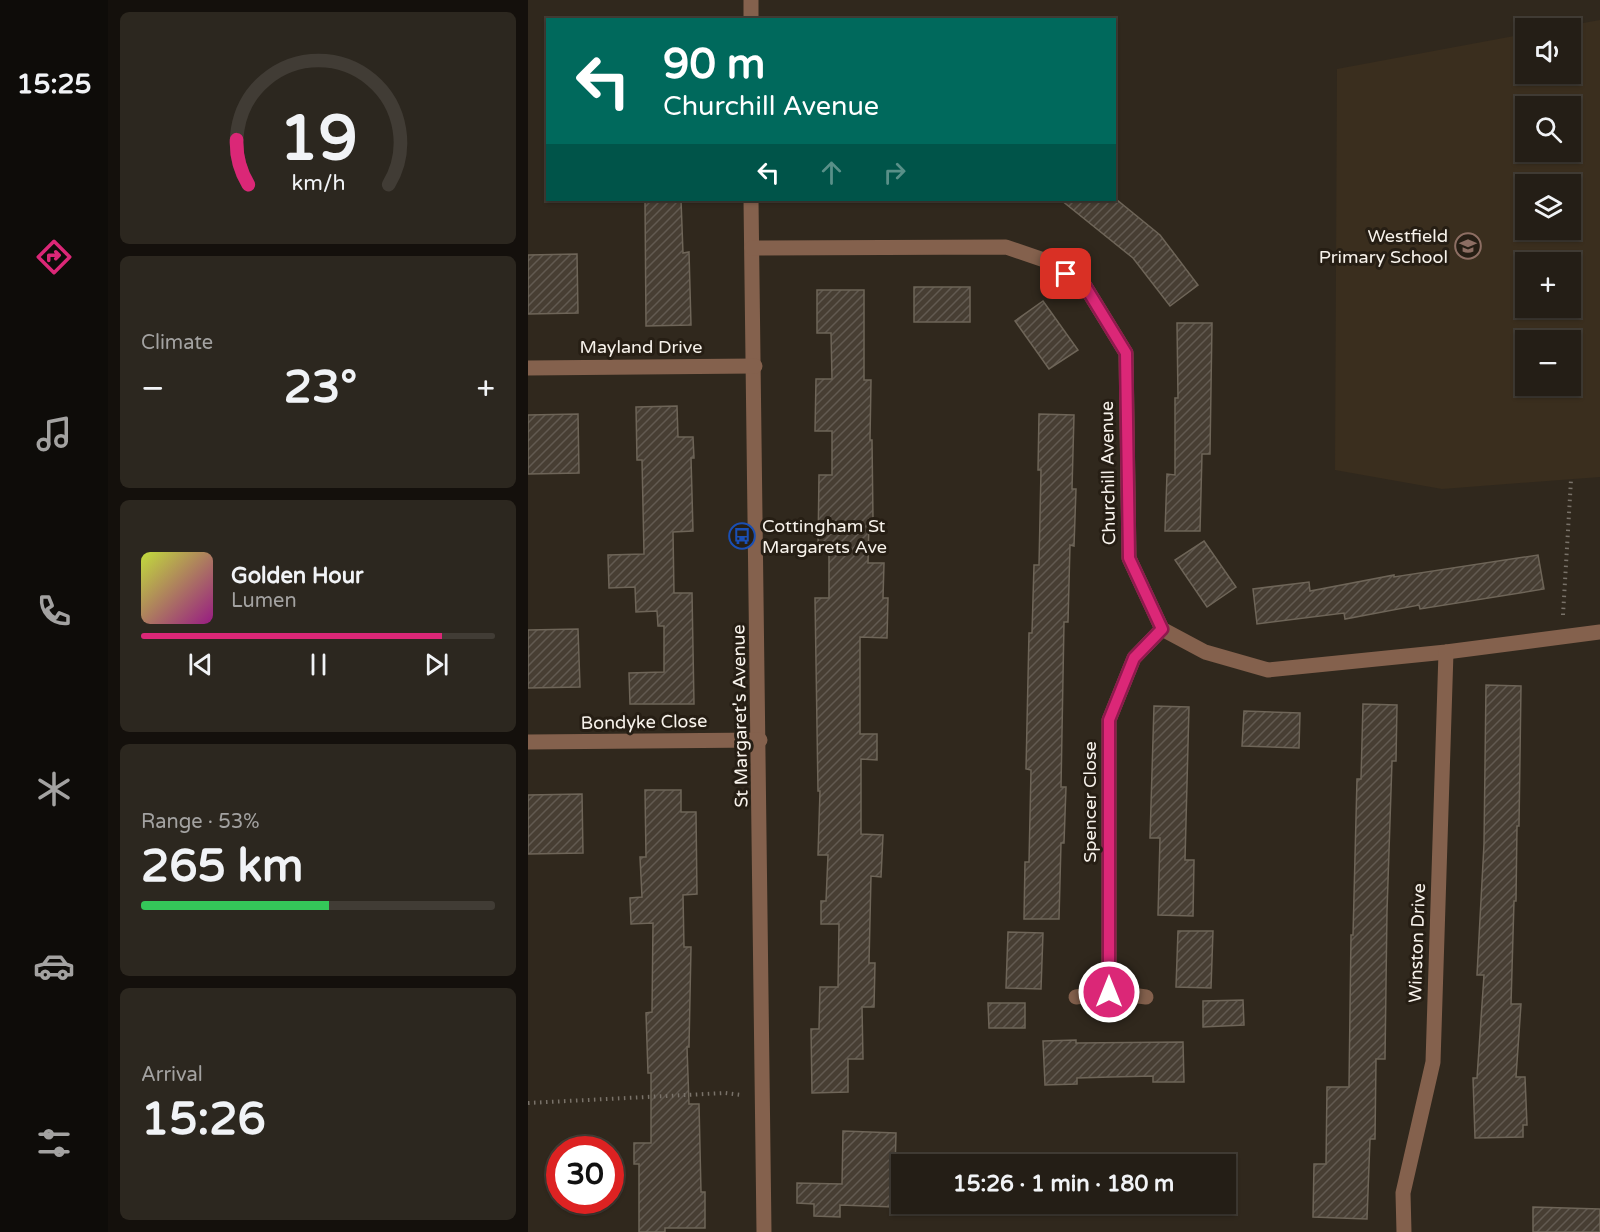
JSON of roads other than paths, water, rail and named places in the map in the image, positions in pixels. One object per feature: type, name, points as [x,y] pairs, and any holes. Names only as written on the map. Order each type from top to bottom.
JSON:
[{"type":"street","points":[[751,0],[751,18]]},
{"type":"street","name":"St Margaret's Avenue","points":[[751,201],[760,740],[764,1232]]},
{"type":"street","name":"Churchill Avenue","points":[[752,248],[1006,247],[1047,261],[1085,286],[1126,353],[1129,558],[1162,629]]},
{"type":"street","name":"Mayland Drive","points":[[528,368],[755,366]]},
{"type":"street","points":[[1162,629],[1205,652],[1268,670],[1446,652],[1600,632]]},
{"type":"street","name":"Spencer Close","points":[[1109,992],[1109,720],[1134,658],[1162,629]]},
{"type":"street","name":"Winston Drive","points":[[1404,1232],[1403,1193],[1433,1062],[1446,652]]},
{"type":"street","name":"Bondyke Close","points":[[528,742],[760,740]]},
{"type":"street","points":[[1076,997],[1109,992],[1146,997]]},
{"type":"place","name":"Westfield Primary School","points":[[1468,246]]},
{"type":"place","name":"Cottingham St Margarets Ave","points":[[742,536]]}]
